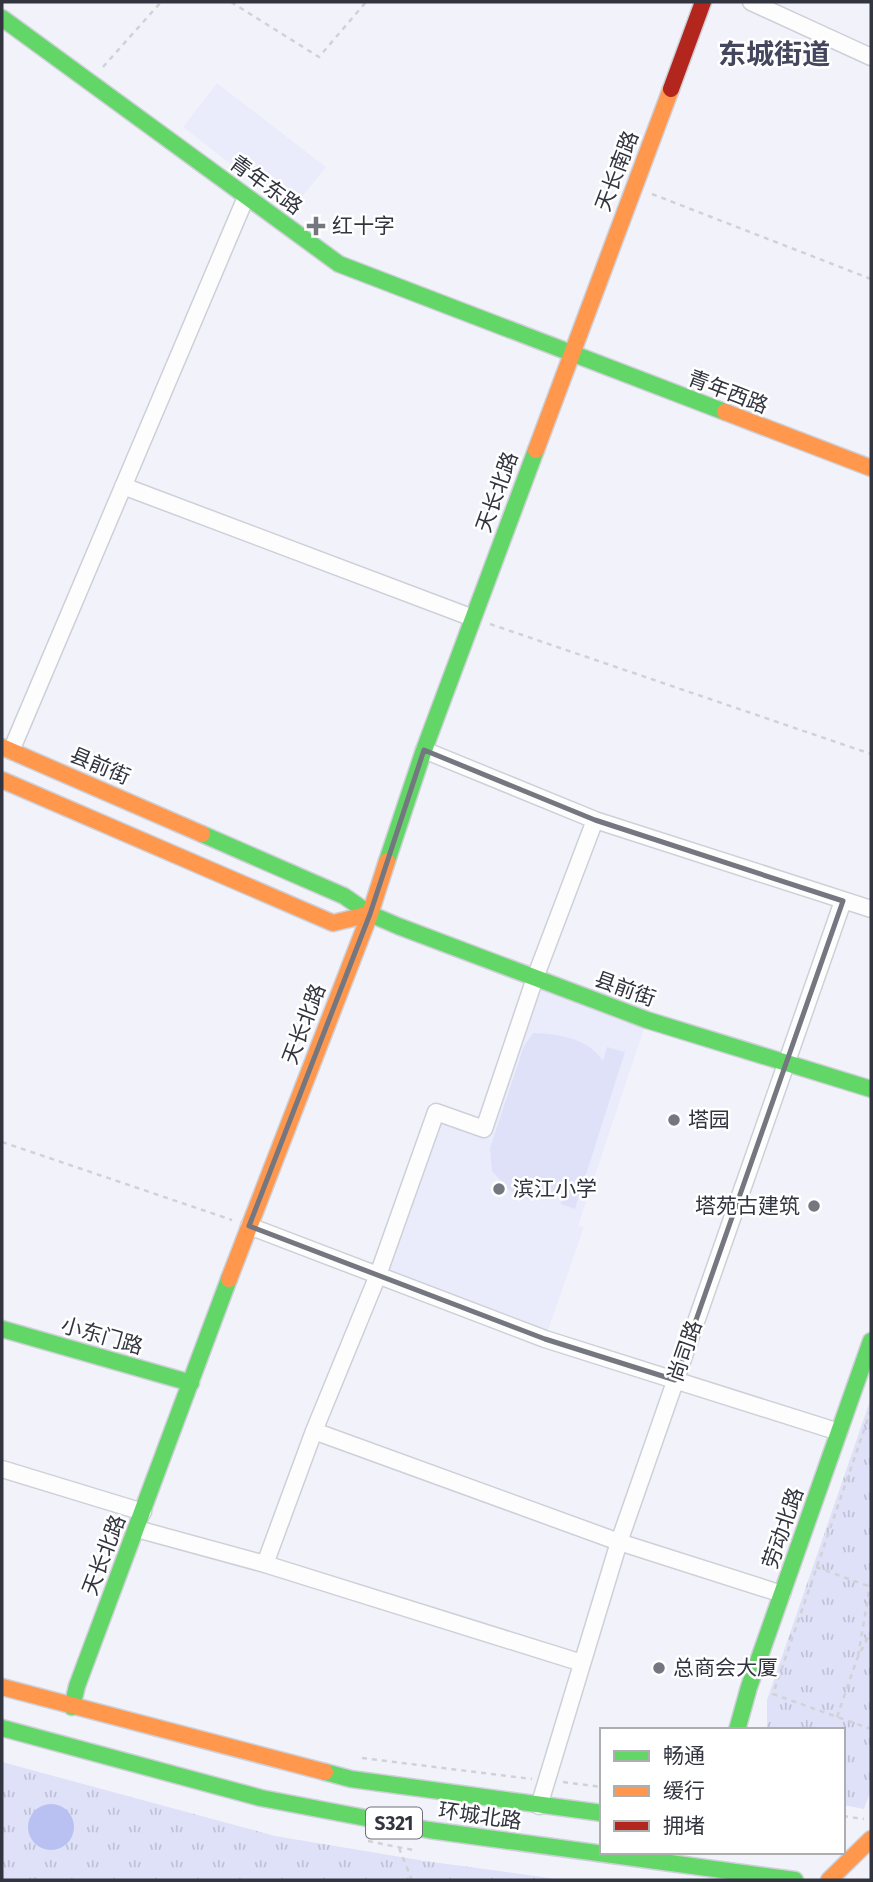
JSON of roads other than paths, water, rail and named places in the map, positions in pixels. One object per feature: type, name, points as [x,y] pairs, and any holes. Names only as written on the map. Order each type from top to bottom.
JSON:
[{"type":"street","name":"天长南路","points":[[570,355],[703,2]]},
{"type":"street","points":[[751,2],[871,57]]},
{"type":"street","name":"青年东路","points":[[2,18],[339,264],[570,355]]},
{"type":"street","points":[[6,749],[123,486],[246,197]]},
{"type":"street","name":"青年西路","points":[[570,355],[871,468]]},
{"type":"street","name":"天长北路","points":[[72,1707],[77,1686],[248,1226],[370,915],[424,750],[570,355]]},
{"type":"street","points":[[123,486],[473,618]]},
{"type":"street","name":"县前街","points":[[6,749],[344,896],[370,915],[647,1020],[871,1089]]},
{"type":"street","points":[[424,750],[596,820],[871,909]]},
{"type":"street","points":[[2,781],[333,923],[370,915]]},
{"type":"street","points":[[265,1564],[314,1431],[378,1275],[436,1112],[484,1129],[535,978],[596,820]]},
{"type":"street","name":"尚司路","points":[[539,1807],[619,1542],[844,901]]},
{"type":"street","points":[[248,1226],[545,1339],[839,1432]]},
{"type":"street","name":"小东门路","points":[[2,1329],[191,1383]]},
{"type":"street","name":"劳动北路","points":[[738,1728],[871,1341]]},
{"type":"street","points":[[314,1431],[619,1542],[782,1594]]},
{"type":"street","points":[[2,1469],[143,1512]]},
{"type":"street","points":[[137,1529],[265,1564],[582,1663]]},
{"type":"street","name":"环城北路","points":[[2,1687],[351,1779],[539,1807],[600,1813]]},
{"type":"street","name":"环城北路","points":[[2,1728],[261,1798],[429,1830],[750,1878],[794,1880]]},
{"type":"street","points":[[845,1837],[871,1839]]},
{"type":"street","points":[[829,1880],[871,1839]]},
{"type":"street","points":[[743,1854],[750,1878]]},
{"type":"water","points":[[51,1804],[67,1811],[74,1827],[67,1843],[51,1850],[35,1843],[28,1827],[35,1811]]},
{"type":"place","name":"红十字","points":[[316,226]]},
{"type":"place","name":"塔园","points":[[674,1120]]},
{"type":"place","name":"滨江小学","points":[[499,1189]]},
{"type":"place","name":"塔苑古建筑","points":[[814,1206]]},
{"type":"place","name":"总商会大厦","points":[[659,1668]]},
{"type":"district","name":"东城街道","points":[[774,54]]}]
